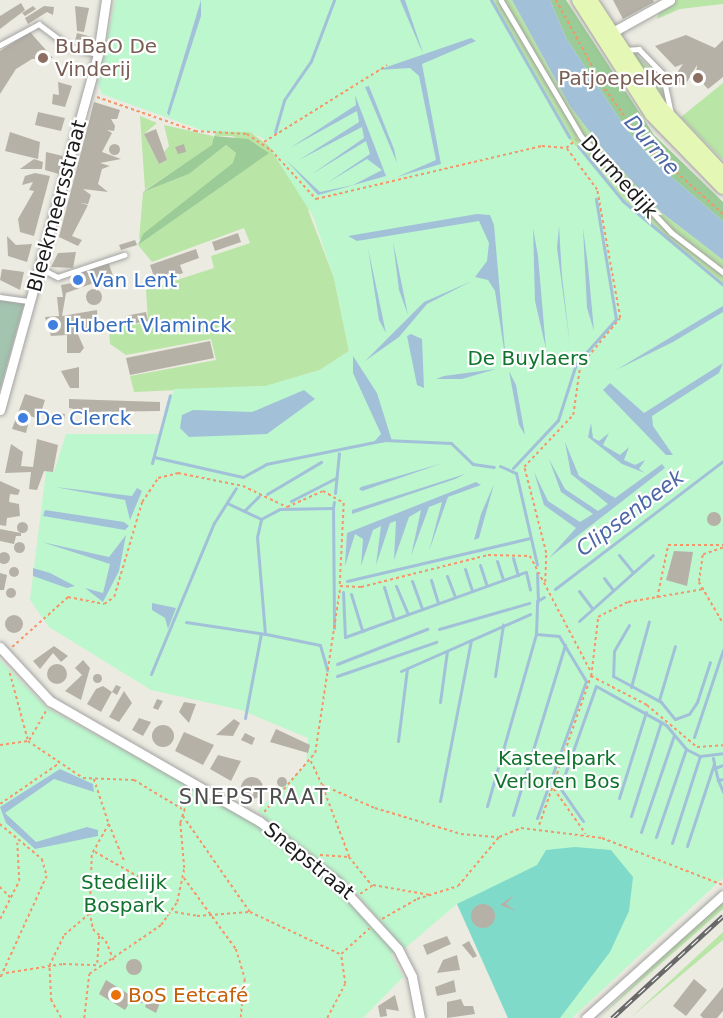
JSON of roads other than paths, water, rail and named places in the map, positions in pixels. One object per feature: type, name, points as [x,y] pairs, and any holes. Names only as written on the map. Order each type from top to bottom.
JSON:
[{"type":"main road","points":[[579,0],[648,108],[723,187]]},
{"type":"main road","points":[[590,0],[620,51],[669,118],[723,174]]},
{"type":"street","name":"Bleekmeersstraat","points":[[0,410],[32,302],[98,54],[106,0]]},
{"type":"street","points":[[609,33],[670,0]]},
{"type":"street","name":"Snepstraat","points":[[2,650],[50,701],[197,782],[259,821],[304,855],[355,899],[378,923],[408,966],[420,1018]]},
{"type":"street","points":[[586,1018],[723,895]]},
{"type":"lane","name":"Durmedijk","points":[[501,0],[581,136],[671,232],[723,272]]},
{"type":"lane","points":[[0,45],[39,24],[69,47],[98,54]]},
{"type":"lane","points":[[620,51],[639,49],[663,75],[671,92],[669,118]]},
{"type":"lane","points":[[40,268],[58,277],[124,255]]},
{"type":"lane","points":[[0,297],[32,302]]},
{"type":"waterway","points":[[275,132],[284,100],[311,61],[334,0]]},
{"type":"waterway","points":[[491,0],[569,137]]},
{"type":"waterway","points":[[578,146],[623,201],[723,285]]},
{"type":"waterway","name":"Clipsenbeek","points":[[513,468],[558,420],[576,364],[616,319],[596,199]]},
{"type":"waterway","points":[[152,463],[170,395]]},
{"type":"waterway","points":[[154,457],[243,477],[266,464],[385,440],[451,443],[473,464],[494,467]]},
{"type":"waterway","points":[[335,493],[339,453]]},
{"type":"waterway","name":"Clipsenbeek","points":[[555,589],[723,461]]},
{"type":"waterway","points":[[267,494],[321,462]]},
{"type":"waterway","name":"Clipsenbeek","points":[[500,466],[516,473],[537,565]]},
{"type":"waterway","points":[[291,501],[336,478]]},
{"type":"waterway","points":[[151,674],[214,523],[236,488]]},
{"type":"waterway","points":[[244,511],[259,496]]},
{"type":"waterway","points":[[186,622],[265,634],[257,537],[261,519],[280,509],[333,508],[334,502]]},
{"type":"waterway","points":[[227,503],[261,519]]},
{"type":"waterway","points":[[333,508],[334,628]]},
{"type":"waterway","points":[[347,581],[530,538]]},
{"type":"waterway","points":[[619,555],[633,572]]},
{"type":"waterway","points":[[579,621],[653,555]]},
{"type":"waterway","points":[[513,558],[518,575]]},
{"type":"waterway","points":[[497,561],[503,580]]},
{"type":"waterway","points":[[480,565],[487,586]]},
{"type":"waterway","points":[[465,569],[472,591]]},
{"type":"waterway","points":[[343,592],[345,637],[526,572],[530,590]]},
{"type":"waterway","name":"Clipsenbeek","points":[[537,573],[538,601]]},
{"type":"waterway","points":[[447,576],[455,597]]},
{"type":"waterway","points":[[604,578],[613,590]]},
{"type":"waterway","points":[[431,580],[438,603]]},
{"type":"waterway","points":[[412,581],[422,609]]},
{"type":"waterway","points":[[396,586],[408,614]]},
{"type":"waterway","points":[[384,587],[394,619]]},
{"type":"waterway","points":[[579,591],[592,608]]},
{"type":"waterway","points":[[351,594],[362,631]]},
{"type":"waterway","points":[[537,818],[586,681],[559,636],[536,634],[537,601],[544,597]]},
{"type":"waterway","points":[[439,629],[529,603]]},
{"type":"waterway","points":[[401,671],[530,614]]},
{"type":"waterway","points":[[631,687],[649,621]]},
{"type":"waterway","points":[[495,676],[503,625]]},
{"type":"waterway","points":[[629,625],[614,651],[613,676],[661,702],[675,719],[689,714],[697,702],[710,662]]},
{"type":"waterway","points":[[337,664],[427,629]]},
{"type":"waterway","points":[[245,718],[261,633]]},
{"type":"waterway","points":[[266,634],[320,645],[327,670]]},
{"type":"waterway","points":[[487,806],[536,634]]},
{"type":"waterway","points":[[440,801],[471,640]]},
{"type":"waterway","points":[[337,676],[436,642]]},
{"type":"waterway","points":[[513,815],[565,645]]},
{"type":"waterway","points":[[659,700],[675,646]]},
{"type":"waterway","points":[[694,737],[723,650]]},
{"type":"waterway","points":[[440,702],[447,651]]},
{"type":"waterway","points":[[398,741],[407,669]]},
{"type":"waterway","name":"Clipsenbeek","points":[[583,821],[560,788],[596,686],[666,725],[686,749],[700,756],[723,753]]},
{"type":"waterway","points":[[619,798],[646,712]]},
{"type":"waterway","points":[[631,816],[661,722]]},
{"type":"waterway","points":[[641,832],[674,735]]},
{"type":"waterway","points":[[656,837],[686,749]]},
{"type":"waterway","points":[[672,843],[700,756]]},
{"type":"waterway","points":[[713,758],[715,768],[723,765]]},
{"type":"waterway","points":[[687,846],[714,764]]},
{"type":"waterway","points":[[715,768],[718,780],[723,779]]},
{"type":"waterway","points":[[718,780],[723,792]]},
{"type":"railway","points":[[612,1018],[723,916]]},
{"type":"place","name":"BuBaO De Vinderij","points":[[43,58]]},
{"type":"place","name":"Patjoepelken","points":[[698,78]]},
{"type":"place","name":"Van Lent","points":[[78,280]]},
{"type":"place","name":"Hubert Vlaminck","points":[[53,325]]},
{"type":"place","name":"De Clerck","points":[[23,418]]},
{"type":"place","name":"BoS Eetcafé","points":[[116,995]]},
{"type":"district","name":"SNEPSTRAAT","points":[[254,797]]},
{"type":"water label","name":"Durme","points":[[652,145]]},
{"type":"park label","name":"De Buylaers","points":[[528,358]]},
{"type":"park label","name":"Kasteelpark Verloren Bos","points":[[557,770]]},
{"type":"park label","name":"Stedelijk Bospark","points":[[124,894]]}]
